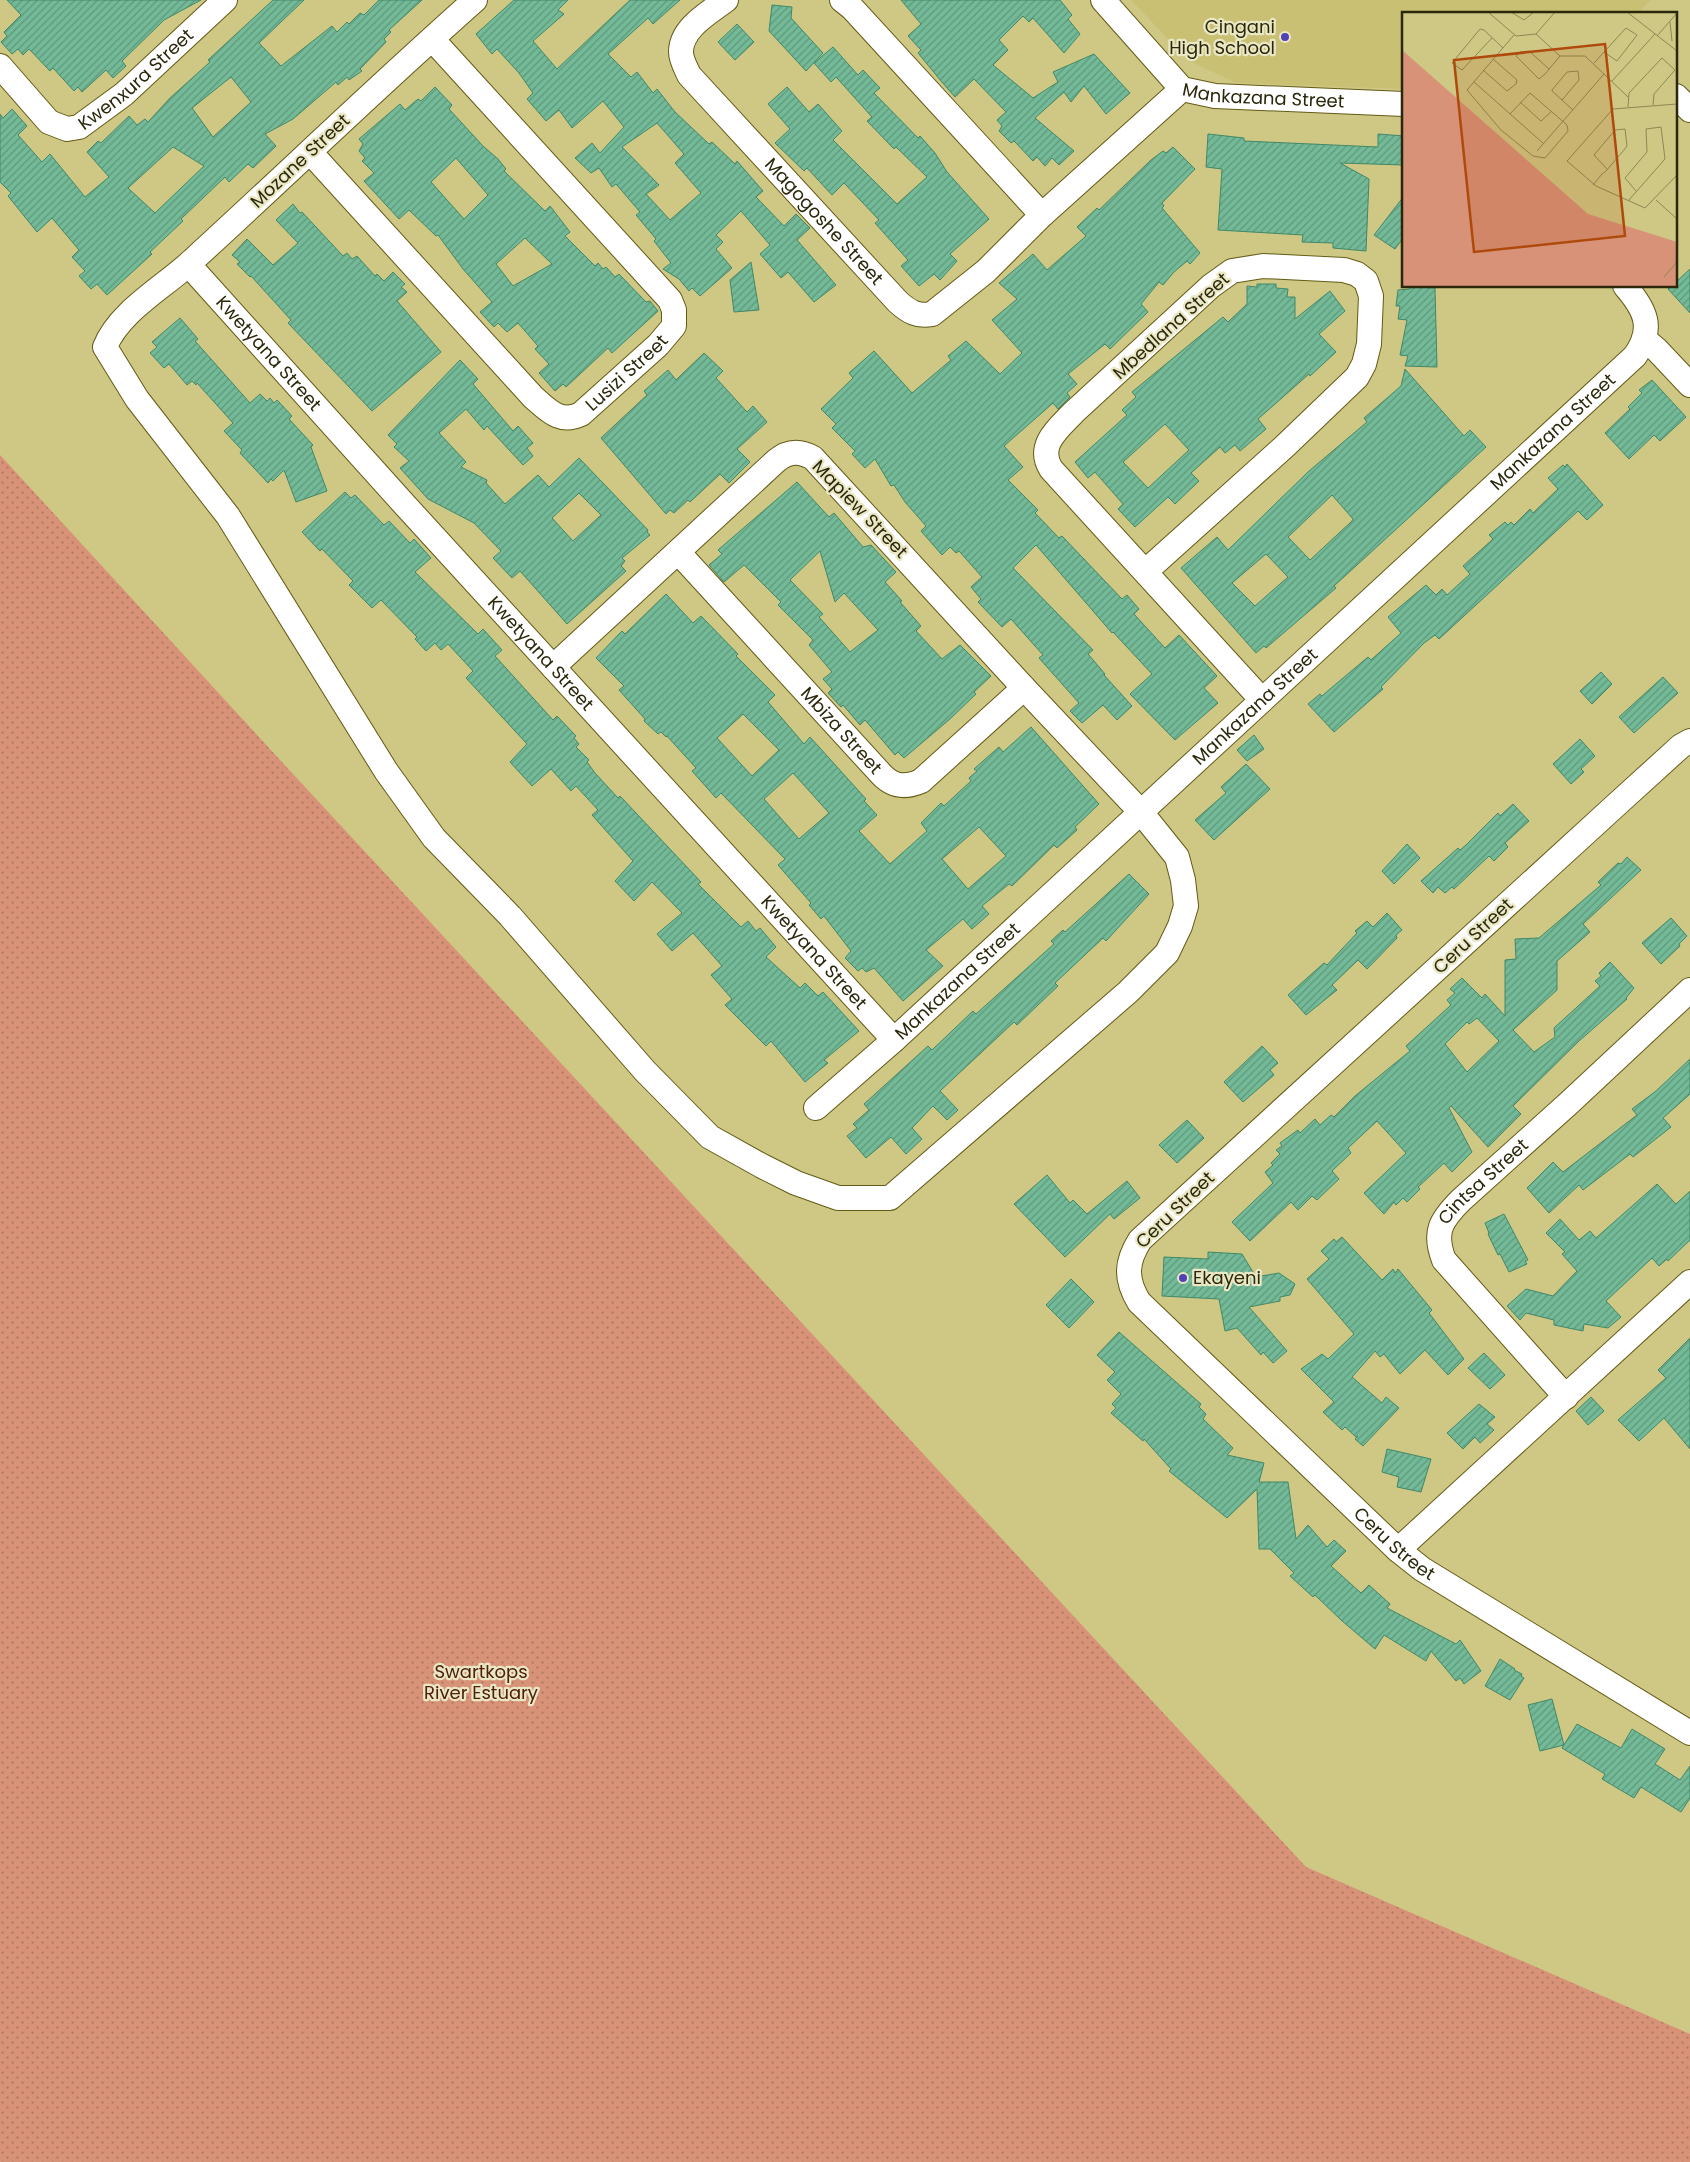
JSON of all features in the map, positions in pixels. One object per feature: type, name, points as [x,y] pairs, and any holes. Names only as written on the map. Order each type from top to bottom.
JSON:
[{"type":"street","name":"Kwenxura Street","points":[[0,66],[49,122],[68,129],[79,127],[124,94],[224,0]]},
{"type":"street","name":"Mozane Street","points":[[475,0],[189,265],[124,319],[112,332],[105,350],[137,399],[228,516],[386,771],[434,838],[510,916],[645,1071],[710,1137],[796,1183],[838,1198],[890,1198],[1128,992],[1167,954],[1180,926],[1186,906],[1184,880],[1177,857],[1140,811]]},
{"type":"street","name":"Magogoshe Street","points":[[726,0],[695,25],[686,35],[681,54],[689,75],[905,308],[922,316],[932,314],[986,271],[1042,215],[1182,89]]},
{"type":"street","points":[[842,0],[852,8],[1042,215]]},
{"type":"street","name":"Mankazana Street","points":[[1103,0],[1182,89],[1215,96],[1402,104]]},
{"type":"street","name":"Lusizi Street","points":[[310,152],[533,398],[554,415],[565,418],[581,414],[658,345],[674,326],[674,310],[670,300],[432,39]]},
{"type":"street","points":[[1678,94],[1690,83]]},
{"type":"street","points":[[1678,98],[1690,110]]},
{"type":"street","name":"Kwetyana Street","points":[[189,265],[404,504],[894,1040]]},
{"type":"street","name":"Mbedlana Street","points":[[1146,571],[1292,439],[1357,376],[1364,364],[1370,344],[1371,296],[1366,281],[1357,274],[1344,270],[1263,266],[1232,271],[1211,286],[1074,412],[1049,440],[1046,453],[1051,469],[1262,700]]},
{"type":"street","points":[[1627,288],[1636,299],[1646,318],[1644,339],[1690,385]]},
{"type":"street","name":"Mankazana Street","points":[[816,1108],[894,1040],[1626,364],[1642,346],[1644,339]]},
{"type":"street","name":"Mapiew Street","points":[[553,666],[782,456],[794,452],[807,455],[813,458],[847,493],[1024,688],[1140,811]]},
{"type":"street","name":"Mbiza Street","points":[[678,552],[885,778],[894,784],[907,786],[921,781],[1024,688]]},
{"type":"street","name":"Ceru Street","points":[[1690,741],[1615,806],[1146,1234],[1130,1255],[1129,1278],[1139,1302],[1398,1550],[1422,1569],[1690,1733]]},
{"type":"street","name":"Cintsa Street","points":[[1566,1397],[1444,1260],[1439,1246],[1440,1226],[1448,1212],[1690,990]]},
{"type":"street","points":[[1398,1550],[1690,1282]]},
{"type":"shaded area","name":"Cingani High School","points":[[1131,0],[1651,0],[1638,12],[1402,12],[1402,89],[1236,83],[1188,60]]},
{"type":"green space","name":"Swartkops River Estuary","points":[[0,455],[280,760],[1306,1867],[1690,2034],[1690,2162],[0,2162]]},
{"type":"building","points":[[7,0],[201,0],[164,20],[122,61],[126,66],[113,78],[106,70],[82,92],[78,87],[74,91],[53,68],[50,71],[29,49],[23,55],[18,49],[12,54],[1,42],[7,36],[4,32],[21,15]]},
{"type":"building","points":[[273,0],[304,0],[259,43],[281,66],[332,26],[337,32],[360,13],[364,15],[379,0],[422,0],[389,30],[391,32],[384,39],[386,42],[360,69],[362,71],[349,80],[347,77],[338,85],[336,82],[293,119],[265,134],[276,146],[253,168],[248,164],[229,182],[225,177],[181,219],[183,221],[150,252],[152,254],[107,295],[97,284],[91,289],[79,276],[85,271],[72,257],[79,250],[52,218],[37,232],[8,196],[11,193],[0,182],[0,114],[3,118],[12,109],[27,126],[18,135],[42,162],[50,154],[85,197],[109,177],[87,152],[98,141],[101,143],[129,116],[137,125],[145,119],[148,122],[170,98],[210,62],[208,60]],"holes":[[[231,77],[251,102],[213,137],[192,108]],[[173,147],[204,166],[155,213],[128,188]]]},
{"type":"building","points":[[514,0],[568,0],[558,10],[564,14],[533,41],[557,69],[630,0],[680,0],[653,24],[648,18],[608,54],[631,77],[637,72],[653,93],[657,89],[675,112],[709,144],[712,142],[735,164],[737,161],[763,191],[756,197],[784,226],[796,214],[810,228],[797,240],[836,285],[814,302],[788,272],[781,278],[760,254],[770,245],[741,211],[716,235],[723,242],[716,249],[732,268],[700,296],[692,288],[689,291],[679,279],[663,269],[671,263],[654,241],[656,239],[636,215],[640,212],[616,184],[612,187],[599,168],[591,173],[575,158],[592,143],[600,153],[624,127],[603,101],[572,128],[559,110],[546,121],[527,99],[533,93],[519,73],[497,49],[492,54],[476,34]],"holes":[[[657,123],[684,154],[675,163],[701,193],[670,220],[646,194],[659,185],[622,147]]]},
{"type":"building","points":[[901,0],[1060,0],[1072,15],[1068,19],[1080,34],[1064,53],[1033,18],[1029,22],[1023,16],[999,40],[1008,50],[993,65],[1033,98],[1058,82],[1053,72],[1094,54],[1130,93],[1106,114],[1084,86],[1071,102],[1064,92],[1035,118],[1074,151],[1059,165],[1052,158],[1045,166],[1037,157],[1033,161],[1014,141],[1011,143],[999,131],[1002,126],[997,120],[1006,112],[974,79],[955,97],[941,81],[918,53],[921,50],[908,36],[921,24]]},
{"type":"building","points":[[772,5],[792,7],[791,18],[823,53],[806,71],[769,31]]},
{"type":"building","points":[[737,24],[754,42],[735,60],[718,42]]},
{"type":"building","points":[[833,47],[858,75],[863,70],[880,88],[874,93],[918,138],[920,136],[935,153],[947,172],[989,219],[950,254],[957,261],[940,280],[934,274],[919,286],[901,266],[908,260],[875,223],[879,220],[844,183],[832,195],[807,168],[804,171],[775,143],[790,129],[768,104],[787,87],[809,112],[818,104],[842,131],[833,140],[897,204],[927,177],[896,147],[894,149],[867,121],[872,117],[836,77],[831,82],[814,63]]},
{"type":"building","points":[[435,87],[452,105],[449,109],[483,146],[498,159],[506,169],[504,171],[545,211],[550,206],[570,232],[565,236],[595,266],[598,263],[603,269],[606,267],[615,277],[619,274],[646,302],[650,301],[658,311],[612,353],[608,348],[566,387],[563,384],[555,391],[539,373],[549,364],[535,349],[538,346],[518,323],[507,332],[498,323],[494,327],[480,312],[492,302],[463,269],[438,235],[436,236],[409,210],[399,219],[364,181],[374,173],[362,161],[365,158],[359,151],[363,144],[359,139],[400,104],[405,110],[418,99],[421,101]],"holes":[[[456,158],[488,195],[464,219],[431,182]],[[525,238],[552,264],[513,286],[496,264]]]},
{"type":"building","points":[[1208,134],[1244,138],[1244,141],[1378,147],[1378,134],[1402,136],[1402,165],[1340,163],[1369,179],[1366,251],[1333,248],[1333,243],[1302,242],[1303,235],[1218,230],[1222,169],[1206,167]]},
{"type":"building","points":[[1173,147],[1195,169],[1162,203],[1164,206],[1162,208],[1200,253],[1190,264],[1187,261],[1174,272],[1163,285],[1159,282],[1141,304],[1148,312],[1110,349],[1105,344],[1068,374],[1077,384],[1067,393],[1070,397],[1058,409],[1053,403],[1004,446],[1023,467],[1008,480],[1038,510],[1035,513],[1059,538],[1062,536],[1122,599],[1127,595],[1139,609],[1134,614],[1165,648],[1179,635],[1217,676],[1204,688],[1218,703],[1175,740],[1130,694],[1152,674],[1112,633],[1036,545],[1013,568],[1093,650],[1088,654],[1132,706],[1117,720],[1103,705],[1082,723],[1070,711],[1079,703],[1039,658],[1043,655],[1011,619],[1002,627],[978,602],[981,599],[971,587],[982,577],[959,551],[956,553],[950,547],[942,555],[921,531],[926,526],[905,502],[894,485],[891,486],[875,459],[865,468],[852,454],[855,451],[832,428],[836,424],[821,409],[853,378],[849,373],[874,351],[912,393],[951,360],[948,356],[966,341],[1000,374],[1022,353],[992,320],[1017,299],[999,283],[1033,254],[1047,270],[1086,236],[1077,227],[1097,208],[1099,210],[1151,160],[1163,151],[1166,153]]},
{"type":"building","points":[[1402,199],[1402,240],[1395,249],[1374,235]]},
{"type":"building","points":[[293,204],[343,256],[347,253],[352,259],[357,256],[375,276],[377,274],[384,281],[393,272],[405,284],[401,287],[407,292],[397,301],[441,352],[372,411],[288,323],[291,320],[251,276],[237,264],[240,262],[232,255],[247,239],[273,265],[298,243],[276,220]]},
{"type":"building","points":[[751,262],[759,310],[734,312],[730,280]]},
{"type":"building","points":[[1690,269],[1690,313],[1668,289],[1678,288],[1678,280]]},
{"type":"building","points":[[1257,284],[1276,284],[1276,288],[1288,289],[1287,297],[1295,297],[1295,319],[1330,291],[1345,311],[1319,334],[1336,352],[1258,419],[1266,429],[1240,451],[1235,445],[1225,453],[1220,447],[1191,473],[1199,481],[1175,504],[1168,497],[1135,527],[1118,509],[1123,504],[1095,472],[1088,478],[1075,462],[1127,415],[1122,410],[1136,397],[1132,392],[1223,317],[1228,322],[1247,304],[1247,286],[1257,287]],"holes":[[[1165,424],[1189,450],[1148,488],[1123,462]]]},
{"type":"building","points":[[1435,288],[1437,367],[1405,366],[1408,356],[1400,355],[1407,320],[1398,319],[1400,306],[1396,306],[1398,290]]},
{"type":"building","points":[[180,318],[198,339],[195,341],[250,403],[260,394],[267,401],[270,398],[274,403],[277,400],[292,416],[289,419],[313,445],[311,447],[327,491],[296,502],[284,470],[273,481],[271,479],[268,483],[240,453],[242,450],[224,431],[233,423],[197,383],[196,385],[192,381],[187,385],[169,364],[164,368],[150,353],[157,347],[152,342]]},
{"type":"building","points":[[704,353],[723,371],[716,378],[747,412],[753,406],[767,422],[737,449],[750,462],[729,483],[720,474],[690,502],[688,500],[674,513],[670,510],[666,514],[601,438],[647,395],[644,391],[668,370],[676,380]]},
{"type":"building","points":[[460,360],[478,379],[473,384],[513,431],[518,426],[533,443],[527,448],[533,456],[523,465],[487,426],[484,430],[466,409],[439,433],[466,462],[461,467],[487,480],[486,483],[505,504],[538,475],[549,487],[579,458],[648,530],[647,532],[650,535],[622,558],[625,561],[621,566],[626,571],[567,624],[520,571],[512,578],[493,558],[501,551],[474,523],[428,499],[400,468],[409,461],[394,447],[397,444],[388,435]],"holes":[[[579,493],[601,515],[573,541],[552,518]]]},
{"type":"building","points":[[1405,369],[1464,436],[1470,430],[1486,447],[1334,586],[1336,588],[1266,648],[1264,646],[1256,653],[1181,568],[1217,537],[1228,550],[1309,471],[1367,422],[1364,418],[1401,386]],"holes":[[[1332,495],[1353,519],[1310,560],[1288,537]],[[1266,554],[1288,577],[1255,606],[1232,583]]]},
{"type":"building","points":[[1652,380],[1686,417],[1660,441],[1654,435],[1629,459],[1605,433],[1630,409],[1628,407],[1642,393],[1639,390]]},
{"type":"building","points":[[1567,464],[1603,505],[1587,520],[1578,511],[1439,639],[1435,635],[1424,643],[1381,687],[1383,689],[1334,732],[1308,704],[1320,694],[1322,696],[1368,657],[1371,660],[1401,633],[1388,617],[1426,585],[1436,595],[1442,589],[1447,595],[1470,574],[1463,566],[1493,539],[1489,535],[1505,522],[1508,525],[1511,522],[1514,525],[1530,509],[1533,513],[1558,489],[1548,478],[1563,465],[1565,467]]},
{"type":"building","points":[[797,482],[829,517],[834,513],[863,547],[871,545],[896,572],[885,582],[921,626],[916,631],[942,659],[960,645],[991,676],[974,692],[976,694],[950,719],[904,758],[898,752],[895,755],[865,720],[860,725],[843,705],[841,707],[828,693],[832,689],[823,679],[832,672],[809,645],[813,640],[778,605],[781,602],[744,565],[724,582],[709,565],[722,554],[718,550]],"holes":[[[820,551],[835,602],[844,593],[878,630],[850,652],[819,617],[823,614],[790,580]]]},
{"type":"building","points":[[345,492],[351,498],[355,495],[384,525],[389,521],[410,543],[414,539],[431,558],[415,572],[478,634],[483,629],[502,650],[495,656],[553,720],[557,716],[576,736],[574,738],[579,744],[576,747],[589,760],[587,762],[595,773],[618,798],[620,796],[701,882],[698,884],[741,927],[748,921],[756,931],[760,928],[776,947],[766,957],[800,988],[805,983],[818,996],[823,992],[859,1031],[824,1060],[828,1063],[805,1082],[771,1041],[766,1046],[725,1005],[732,999],[711,975],[722,966],[693,933],[672,951],[657,934],[682,913],[652,882],[634,901],[615,881],[633,861],[592,815],[598,810],[576,786],[571,791],[551,769],[532,786],[510,762],[527,744],[466,678],[473,671],[448,644],[441,650],[435,643],[426,651],[415,639],[417,637],[381,600],[372,608],[349,585],[353,581],[322,549],[320,551],[302,532]]},
{"type":"building","points":[[666,594],[693,623],[701,616],[738,654],[736,656],[775,695],[768,702],[804,744],[810,737],[866,799],[864,801],[877,815],[859,831],[890,864],[927,831],[921,823],[941,803],[944,806],[971,781],[969,778],[977,771],[974,769],[999,747],[1003,752],[1031,727],[1099,804],[1075,827],[1077,830],[1057,848],[1054,845],[1012,886],[1009,884],[982,906],[989,914],[972,929],[963,919],[926,950],[943,966],[903,1001],[874,968],[866,972],[862,968],[858,971],[845,958],[851,951],[824,916],[821,919],[809,905],[811,903],[778,865],[785,859],[721,793],[716,798],[692,771],[696,768],[667,736],[661,732],[658,734],[644,721],[645,719],[619,690],[624,686],[596,658],[622,631],[625,634]],"holes":[[[743,714],[779,750],[752,776],[717,738]],[[793,773],[829,813],[799,839],[764,799]],[[979,827],[1006,856],[968,889],[942,859]]]},
{"type":"building","points":[[1601,672],[1612,684],[1592,704],[1580,691]]},
{"type":"building","points":[[1663,677],[1678,693],[1634,733],[1619,717]]},
{"type":"building","points":[[1254,735],[1264,749],[1247,761],[1237,750]]},
{"type":"building","points":[[1580,739],[1595,756],[1581,769],[1584,772],[1571,784],[1553,764]]},
{"type":"building","points":[[1246,764],[1270,789],[1214,840],[1195,820],[1226,793],[1221,787]]},
{"type":"building","points":[[1513,804],[1529,821],[1505,843],[1508,847],[1494,861],[1489,856],[1454,889],[1452,887],[1445,893],[1438,887],[1433,893],[1421,881],[1458,848],[1460,850],[1466,845],[1498,813],[1500,816]]},
{"type":"building","points":[[1407,844],[1420,858],[1394,884],[1382,871]]},
{"type":"building","points":[[1627,857],[1641,870],[1583,924],[1590,932],[1557,961],[1557,990],[1513,1030],[1534,1052],[1555,1037],[1554,1028],[1600,986],[1595,981],[1601,976],[1599,973],[1610,962],[1634,988],[1627,999],[1579,1041],[1513,1106],[1521,1114],[1488,1147],[1451,1106],[1449,1108],[1472,1152],[1452,1172],[1444,1163],[1418,1187],[1420,1189],[1407,1202],[1403,1198],[1396,1205],[1394,1202],[1384,1214],[1364,1193],[1406,1153],[1377,1121],[1348,1148],[1351,1153],[1332,1171],[1339,1179],[1317,1200],[1312,1196],[1298,1210],[1291,1202],[1250,1241],[1232,1222],[1273,1183],[1265,1172],[1273,1165],[1271,1163],[1280,1154],[1276,1150],[1282,1146],[1280,1143],[1298,1130],[1300,1133],[1315,1119],[1320,1125],[1331,1115],[1334,1117],[1355,1096],[1410,1051],[1406,1046],[1451,1005],[1447,1000],[1455,993],[1450,989],[1462,978],[1482,998],[1485,994],[1505,1016],[1505,960],[1516,959],[1515,939],[1539,938],[1601,885],[1598,882],[1618,863],[1621,864]],"holes":[[[1477,1018],[1499,1041],[1467,1072],[1445,1044],[1467,1022],[1469,1024]]]},
{"type":"building","points":[[1129,874],[1149,894],[1106,941],[1103,938],[1055,983],[1058,986],[1017,1025],[1014,1022],[940,1091],[958,1110],[947,1120],[933,1106],[912,1128],[922,1139],[906,1154],[891,1137],[866,1158],[847,1136],[857,1128],[853,1124],[869,1110],[864,1104],[928,1046],[932,1050],[973,1011],[976,1014],[1054,944],[1051,941],[1063,930],[1065,932]]},
{"type":"building","points":[[1387,913],[1402,930],[1396,935],[1397,938],[1367,969],[1358,960],[1332,985],[1337,990],[1306,1015],[1288,995],[1324,963],[1327,965],[1357,933],[1355,931],[1367,921],[1373,927]]},
{"type":"building","points":[[1671,918],[1687,936],[1679,944],[1680,946],[1661,964],[1642,943]]},
{"type":"building","points":[[1262,1046],[1278,1063],[1270,1070],[1274,1075],[1243,1102],[1224,1082]]},
{"type":"building","points":[[1690,1059],[1690,1094],[1663,1118],[1671,1127],[1633,1157],[1630,1154],[1583,1190],[1579,1185],[1549,1213],[1527,1188],[1553,1162],[1563,1172],[1637,1115],[1632,1109],[1656,1091]]},
{"type":"building","points":[[1187,1120],[1204,1138],[1177,1163],[1159,1145]]},
{"type":"building","points":[[1047,1175],[1070,1203],[1073,1200],[1087,1214],[1127,1181],[1140,1198],[1114,1219],[1110,1214],[1065,1257],[1014,1204]]},
{"type":"building","points":[[1657,1184],[1676,1204],[1690,1191],[1690,1240],[1668,1261],[1667,1259],[1659,1266],[1652,1258],[1606,1301],[1621,1317],[1608,1328],[1584,1324],[1583,1331],[1554,1325],[1554,1320],[1526,1313],[1520,1320],[1507,1306],[1526,1289],[1553,1296],[1577,1271],[1562,1254],[1565,1252],[1546,1233],[1560,1219],[1579,1240],[1590,1231],[1596,1238]]},
{"type":"building","points":[[1504,1214],[1528,1260],[1525,1261],[1527,1264],[1509,1272],[1500,1254],[1498,1255],[1485,1223]]},
{"type":"building","points":[[1342,1237],[1382,1280],[1393,1269],[1395,1273],[1398,1269],[1432,1310],[1429,1313],[1464,1359],[1448,1375],[1425,1350],[1400,1374],[1384,1354],[1380,1357],[1375,1351],[1352,1377],[1382,1403],[1386,1397],[1399,1408],[1363,1446],[1355,1439],[1358,1436],[1356,1437],[1345,1427],[1342,1430],[1323,1412],[1334,1402],[1301,1369],[1322,1354],[1328,1359],[1354,1334],[1307,1279],[1329,1259],[1321,1251],[1334,1239],[1336,1242]]},
{"type":"building","points":[[1208,1252],[1242,1254],[1256,1277],[1279,1273],[1295,1284],[1290,1295],[1280,1297],[1280,1301],[1249,1307],[1287,1351],[1273,1363],[1263,1352],[1261,1355],[1237,1328],[1225,1331],[1219,1299],[1162,1296],[1164,1257],[1208,1259]]},
{"type":"building","points":[[1071,1279],[1094,1302],[1069,1328],[1046,1305]]},
{"type":"building","points":[[1119,1332],[1201,1404],[1199,1407],[1206,1414],[1203,1419],[1233,1448],[1227,1455],[1264,1463],[1259,1482],[1288,1482],[1296,1539],[1308,1525],[1327,1547],[1334,1540],[1346,1551],[1331,1566],[1361,1593],[1369,1585],[1390,1604],[1387,1608],[1456,1644],[1460,1640],[1481,1671],[1464,1684],[1460,1678],[1456,1681],[1431,1651],[1426,1661],[1384,1635],[1375,1649],[1315,1595],[1313,1597],[1290,1576],[1294,1573],[1270,1549],[1259,1549],[1257,1489],[1227,1518],[1169,1471],[1171,1469],[1144,1439],[1143,1441],[1111,1413],[1116,1408],[1112,1404],[1121,1394],[1107,1380],[1115,1372],[1097,1355]]},
{"type":"building","points":[[1690,1338],[1690,1449],[1664,1418],[1639,1441],[1618,1420],[1666,1378],[1658,1370]]},
{"type":"building","points":[[1484,1353],[1505,1375],[1490,1389],[1468,1368]]},
{"type":"building","points":[[1591,1397],[1604,1411],[1588,1425],[1576,1411]]},
{"type":"building","points":[[1479,1404],[1495,1417],[1487,1424],[1494,1430],[1480,1443],[1475,1437],[1463,1449],[1447,1433]]},
{"type":"building","points":[[1387,1449],[1431,1459],[1421,1492],[1397,1487],[1399,1477],[1382,1472]]},
{"type":"building","points":[[1500,1659],[1522,1674],[1521,1676],[1524,1678],[1510,1700],[1485,1686]]},
{"type":"building","points":[[1552,1699],[1564,1745],[1540,1751],[1528,1705]]},
{"type":"building","points":[[1577,1724],[1621,1748],[1632,1729],[1665,1749],[1655,1764],[1680,1780],[1690,1766],[1690,1798],[1681,1812],[1641,1787],[1634,1798],[1602,1779],[1605,1774],[1562,1748]]},
{"type":"place","name":"Cingani High School","points":[[1285,37]]},
{"type":"place","name":"Ekayeni","points":[[1183,1278]]}]
